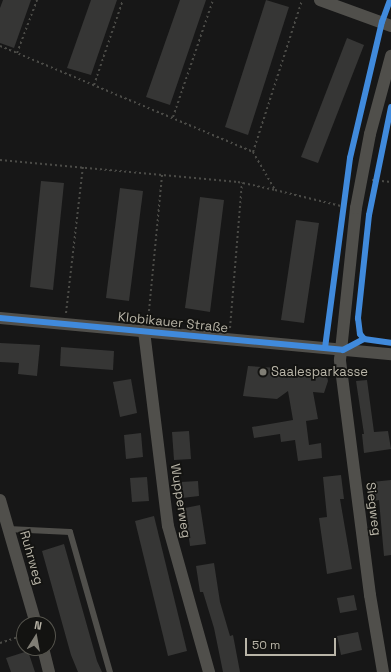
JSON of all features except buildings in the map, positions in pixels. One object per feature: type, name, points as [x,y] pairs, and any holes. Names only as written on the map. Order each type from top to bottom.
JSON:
[{"type":"street","points":[[320,0],[391,26]]},
{"type":"street","name":"Siegweg","points":[[383,672],[370,595],[340,360],[343,350],[356,208],[370,134],[391,56]]},
{"type":"street","name":"Klobikauer Straße","points":[[0,318],[391,354]]},
{"type":"street","name":"Wupperweg","points":[[144,331],[168,526],[209,672]]},
{"type":"street","name":"Ruhrweg","points":[[0,500],[34,616]]},
{"type":"street","points":[[45,656],[50,672]]},
{"type":"lane","points":[[8,529],[70,532],[110,672]]},
{"type":"path","points":[[17,53],[37,0]]},
{"type":"path","points":[[94,85],[122,0]]},
{"type":"path","points":[[173,117],[213,0]]},
{"type":"path","points":[[253,152],[302,0]]},
{"type":"path","points":[[0,46],[173,117],[253,152],[275,190]]},
{"type":"path","points":[[0,160],[242,182],[342,207],[356,208]]},
{"type":"path","points":[[65,324],[83,167]]},
{"type":"path","points":[[144,331],[148,324],[162,175]]},
{"type":"path","points":[[361,180],[376,178],[391,182]]},
{"type":"path","points":[[374,188],[376,178]]},
{"type":"path","points":[[229,340],[242,182]]},
{"type":"path","points":[[341,214],[343,200]]},
{"type":"path","points":[[0,643],[16,638]]},
{"type":"cycle path","points":[[325,348],[350,158],[382,22],[390,0]]},
{"type":"cycle path","points":[[391,107],[369,215],[358,318],[360,334],[364,339],[391,343]]},
{"type":"cycle path","points":[[0,318],[343,350],[364,339]]},
{"type":"place","name":"Saalesparkasse","points":[[263,372]]}]
